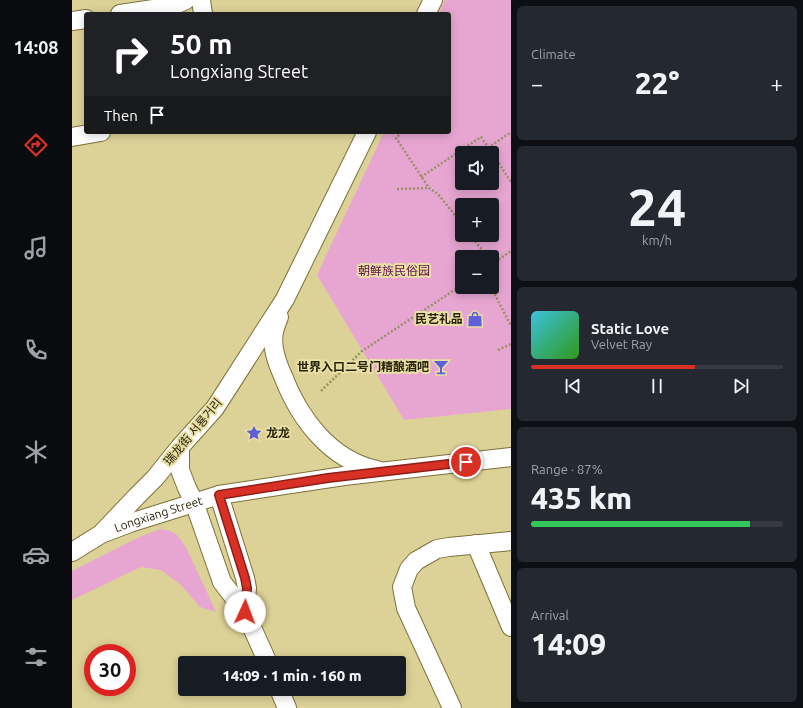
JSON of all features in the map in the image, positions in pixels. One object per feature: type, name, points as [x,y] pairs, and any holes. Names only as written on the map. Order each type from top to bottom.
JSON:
[{"type":"street","points":[[133,12],[172,6],[186,0]]},
{"type":"street","points":[[201,0],[203,12]]},
{"type":"street","points":[[427,12],[433,0]]},
{"type":"street","points":[[72,21],[84,19]]},
{"type":"street","points":[[72,137],[89,134]]},
{"type":"street","name":"瑞龙街 서룡거리","points":[[101,534],[155,478],[215,408],[285,299],[366,134]]},
{"type":"street","name":"瑞龙街 서룡거리","points":[[285,299],[274,332],[274,346],[279,367],[286,386],[298,409],[318,435],[345,457],[357,464],[384,472]]},
{"type":"street","points":[[180,447],[180,470],[194,502],[222,582],[245,612],[265,656]]},
{"type":"street","name":"Longxiang Street","points":[[72,552],[101,534],[130,522],[219,495],[290,484],[511,457]]},
{"type":"street","points":[[219,495],[245,578],[247,588],[245,612]]},
{"type":"street","points":[[452,708],[406,608],[402,587],[409,569],[416,561],[437,550],[449,547],[511,541]]},
{"type":"street","points":[[476,544],[511,627]]},
{"type":"street","points":[[282,696],[288,708]]},
{"type":"path","points":[[491,146],[511,132]]},
{"type":"path","points":[[400,134],[396,138],[421,177],[429,188],[438,194],[455,215]]},
{"type":"path","points":[[468,146],[481,137],[487,146]]},
{"type":"path","points":[[421,177],[455,154]]},
{"type":"path","points":[[499,164],[511,182]]},
{"type":"path","points":[[397,190],[429,188]]},
{"type":"path","points":[[476,242],[482,250]]},
{"type":"path","points":[[499,259],[511,251]]},
{"type":"path","points":[[321,391],[362,351],[455,291]]},
{"type":"path","points":[[495,294],[511,326]]},
{"type":"path","points":[[498,350],[511,344]]},
{"type":"green space","name":"朝鲜族民俗园","points":[[445,0],[511,0],[511,409],[404,420],[317,275],[383,134],[451,134],[451,12],[440,12]]},
{"type":"green space","points":[[161,529],[170,531],[177,535],[186,547],[216,612],[200,607],[181,585],[161,570],[141,567],[72,600],[72,571],[137,538]]},
{"type":"place","name":"民艺礼品","points":[[475,319]]},
{"type":"place","name":"世界入口二号门精酿酒吧","points":[[441,367]]},
{"type":"place","name":"龙龙","points":[[254,433]]},
{"type":"route","points":[[245,612],[245,595],[247,588],[245,578],[219,495],[328,478],[466,462]]}]
